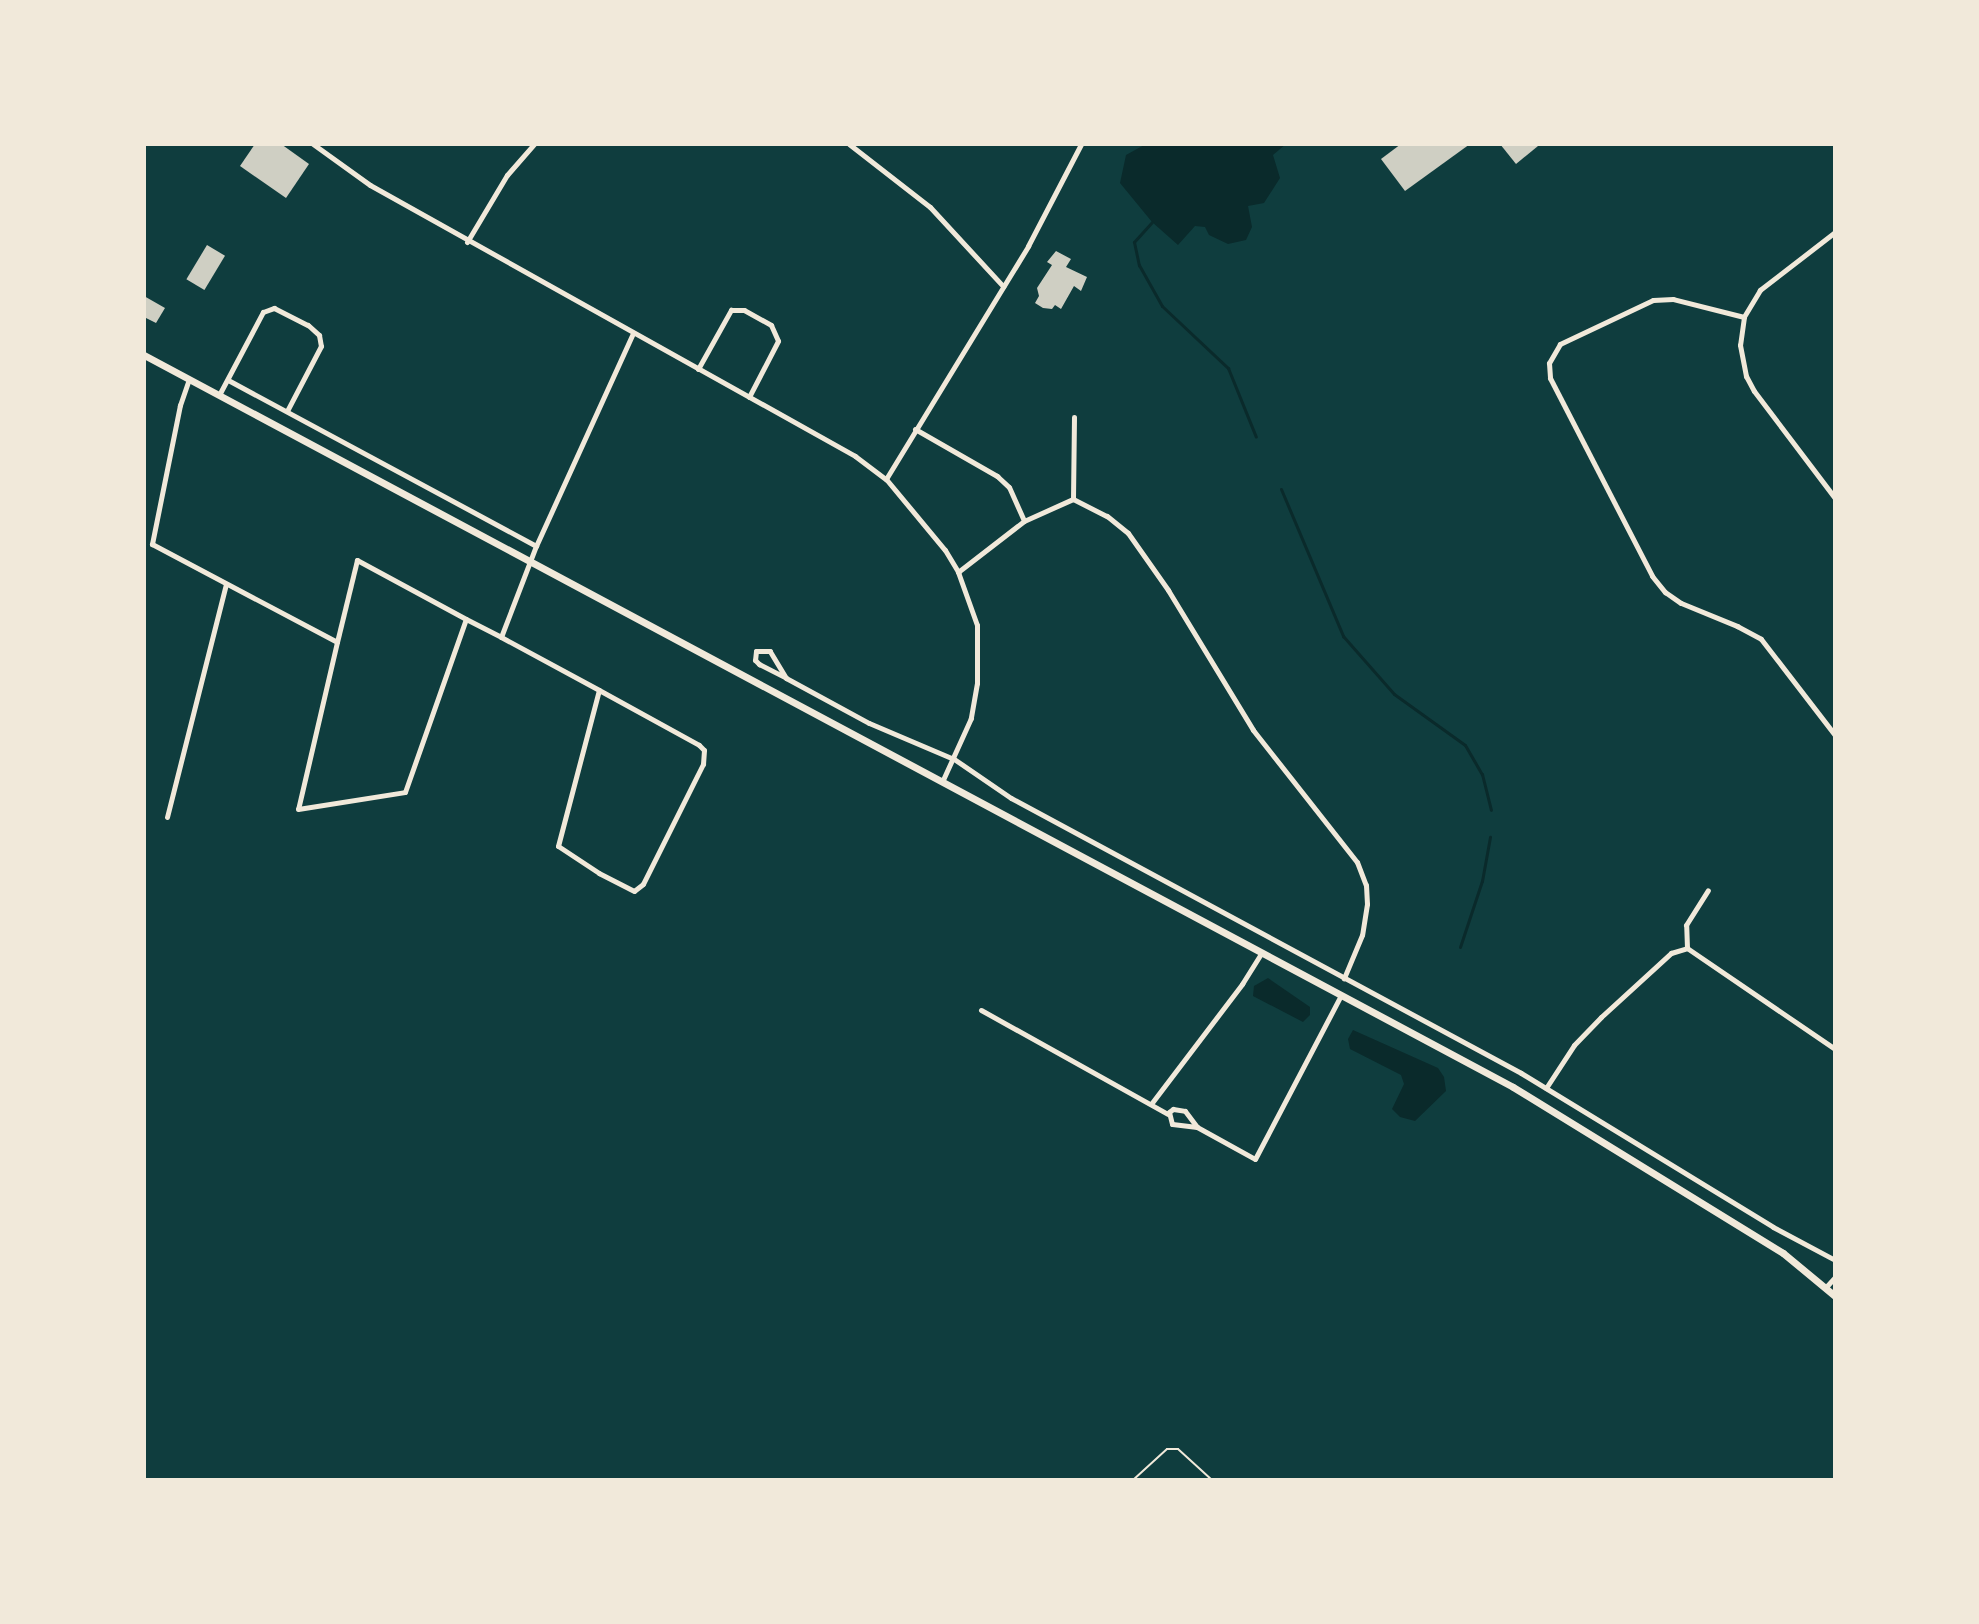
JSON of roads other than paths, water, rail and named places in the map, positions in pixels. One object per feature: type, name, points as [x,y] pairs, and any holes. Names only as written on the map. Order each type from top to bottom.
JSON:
[{"type":"main road","points":[[144,355],[1513,1087],[1776,1248],[1835,1296]]},
{"type":"street","points":[[313,144],[343,169],[467,242],[855,456],[886,479],[919,514],[958,572],[977,625],[978,656],[971,718],[941,783]]},
{"type":"street","points":[[467,242],[507,175],[534,144]]},
{"type":"street","points":[[849,144],[930,207],[1003,286]]},
{"type":"street","points":[[886,479],[1003,286],[1081,144]]},
{"type":"street","points":[[1835,232],[1760,290],[1744,317],[1740,345],[1750,383],[1835,498]]},
{"type":"street","points":[[1744,317],[1673,299],[1653,300],[1560,344],[1549,363],[1550,378],[1652,576],[1665,592],[1681,603],[1761,639],[1835,735]]},
{"type":"street","points":[[219,395],[263,312],[274,308],[308,325],[319,335],[321,346],[287,411]]},
{"type":"street","points":[[698,369],[728,312],[739,309],[758,318],[775,328],[778,341],[749,397]]},
{"type":"street","points":[[501,637],[536,546],[633,333]]},
{"type":"street","points":[[189,379],[180,405],[152,544],[337,642]]},
{"type":"street","points":[[228,380],[536,546]]},
{"type":"street","points":[[1073,499],[1074,417]]},
{"type":"street","points":[[915,429],[997,476],[1009,487],[1024,521]]},
{"type":"street","points":[[958,572],[1024,521],[1073,499]]},
{"type":"street","points":[[1073,499],[1107,516],[1128,533],[1168,590],[1253,730],[1357,862],[1366,885],[1367,904],[1362,935],[1344,978]]},
{"type":"street","points":[[466,619],[405,792],[298,809],[357,560],[599,690],[699,745],[705,753],[703,764],[643,884],[634,891],[611,881],[558,846],[599,690]]},
{"type":"street","points":[[167,817],[226,584]]},
{"type":"street","points":[[786,678],[770,651],[756,651],[755,660],[786,678],[869,723],[954,759],[1011,798],[1546,1088],[1773,1227],[1835,1260]]},
{"type":"street","points":[[1687,948],[1686,925],[1708,890]]},
{"type":"street","points":[[1546,1088],[1574,1045],[1601,1017],[1671,953],[1687,948]]},
{"type":"street","points":[[1687,948],[1835,1049]]},
{"type":"street","points":[[1150,1104],[1168,1084],[1261,953]]},
{"type":"street","points":[[1168,1114],[1179,1108],[1197,1127],[1255,1159],[1341,995]]},
{"type":"street","points":[[981,1010],[1168,1114],[1172,1124],[1197,1127]]},
{"type":"street","points":[[1826,1287],[1835,1277]]},
{"type":"water","points":[[1146,144],[1286,144],[1273,155],[1280,178],[1264,203],[1248,206],[1252,227],[1246,240],[1228,244],[1209,235],[1205,227],[1195,226],[1178,245],[1152,222],[1120,183],[1126,155]]},
{"type":"water","points":[[1268,978],[1310,1007],[1310,1015],[1303,1022],[1253,996],[1254,986]]},
{"type":"water","points":[[1353,1030],[1438,1068],[1444,1077],[1446,1091],[1415,1121],[1400,1117],[1392,1109],[1404,1084],[1401,1075],[1350,1049],[1348,1039]]},
{"type":"waterway","points":[[1152,222],[1134,242],[1139,265],[1162,306],[1228,368],[1256,437]]},
{"type":"waterway","points":[[1281,489],[1343,636],[1394,694],[1465,745],[1482,774],[1491,810]]},
{"type":"waterway","points":[[1460,947],[1482,881],[1490,837]]}]
